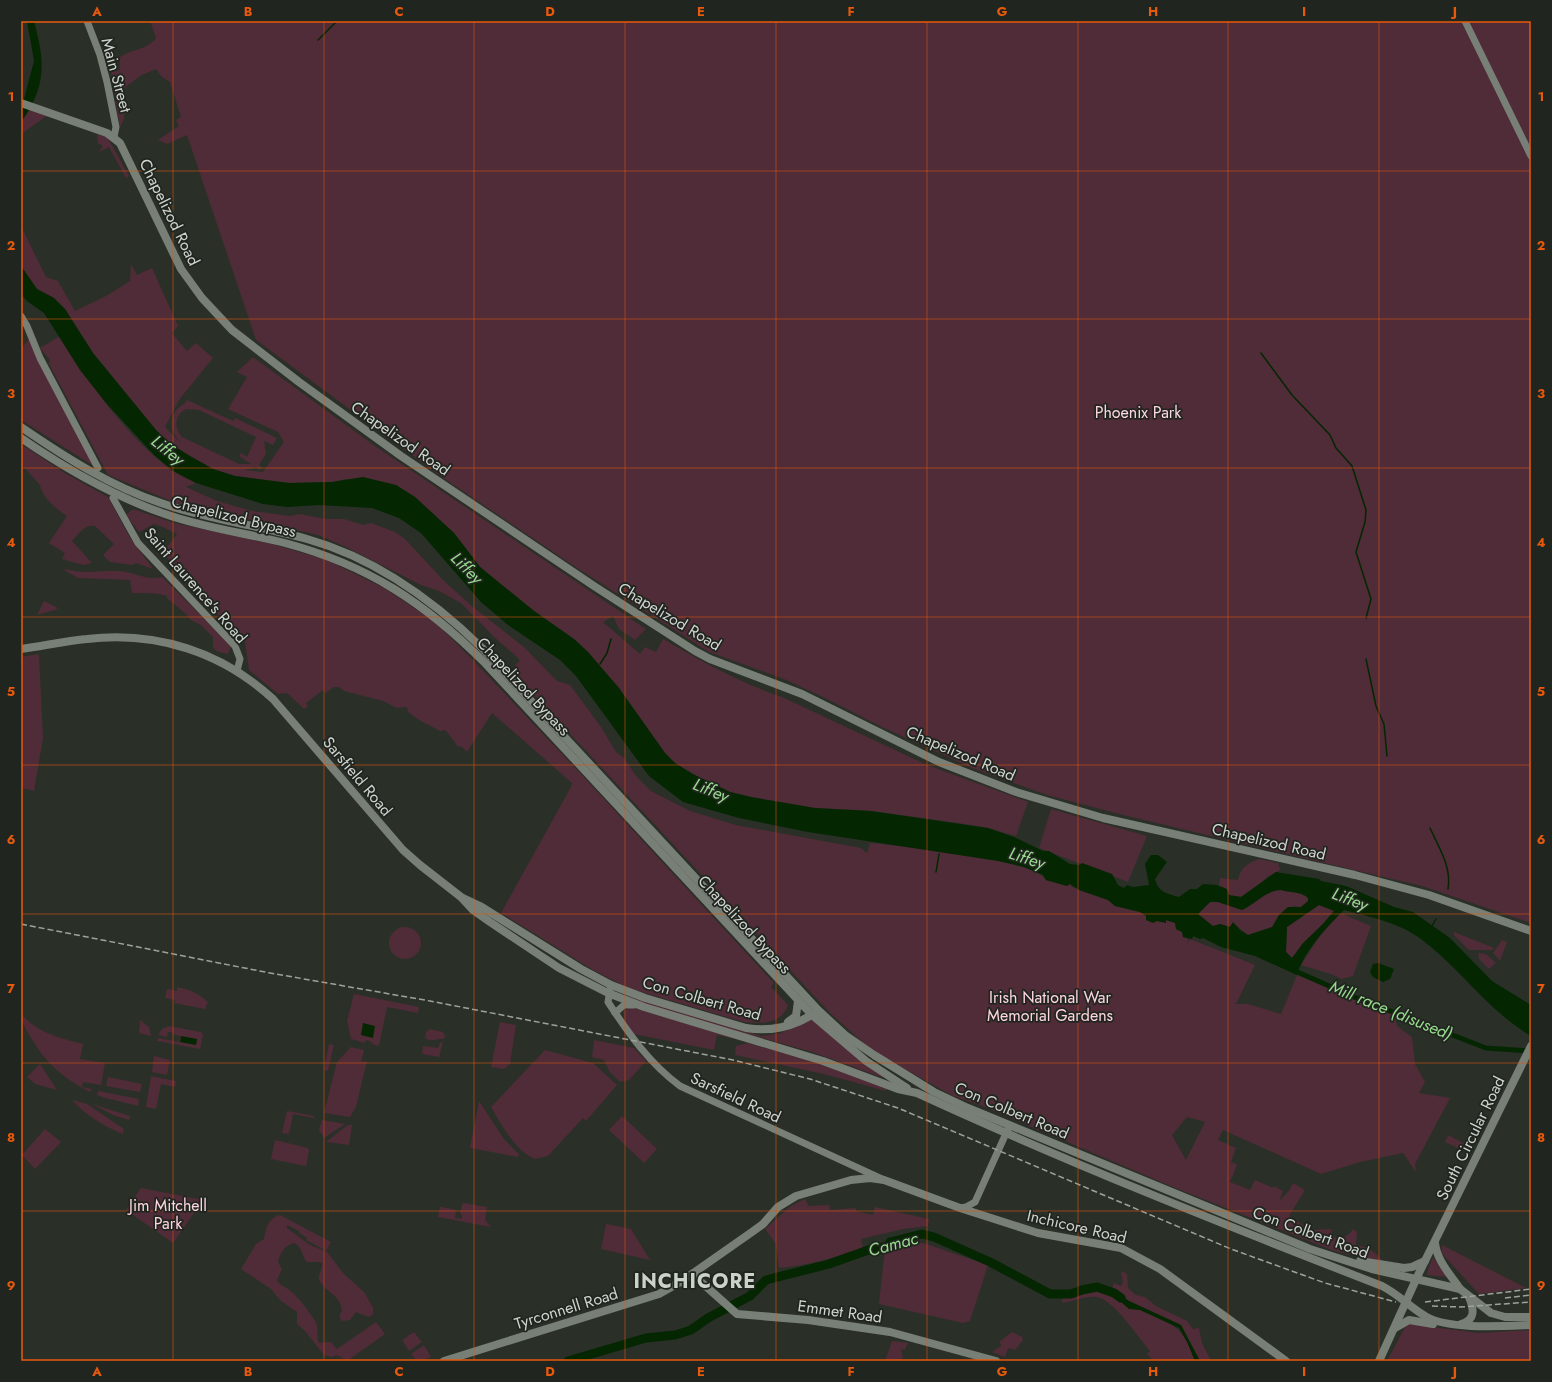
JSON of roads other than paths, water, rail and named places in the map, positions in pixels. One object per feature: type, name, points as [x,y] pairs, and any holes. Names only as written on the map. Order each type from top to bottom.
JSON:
[{"type":"main road","points":[[21,103],[107,133],[114,137]]},
{"type":"main road","name":"Chapelizod Road","points":[[114,137],[120,143],[181,269],[202,298],[232,330],[295,379],[401,456],[594,586],[695,651],[710,659],[802,694],[939,762],[1016,792],[1103,818],[1362,877],[1448,901],[1531,931]]},
{"type":"main road","name":"Chapelizod Bypass","points":[[21,427],[88,475],[125,499],[188,521],[316,552],[372,575],[424,608],[454,633],[484,663],[798,1001],[815,1013]]},
{"type":"main road","name":"Chapelizod Bypass","points":[[21,438],[88,475],[181,510],[307,539],[330,547],[379,569],[432,603],[482,648],[815,1013],[866,1061],[917,1093]]},
{"type":"main road","name":"Sarsfield Road","points":[[21,649],[89,638],[141,639],[170,644],[213,657],[262,688],[288,714],[403,850],[420,865],[461,896],[478,913],[559,968],[610,989]]},
{"type":"main road","name":"Con Colbert Road","points":[[610,989],[644,1007],[823,1060],[898,1089],[917,1093],[1005,1138],[1382,1286],[1407,1302],[1425,1317],[1448,1324]]},
{"type":"main road","name":"Con Colbert Road","points":[[610,989],[746,1028],[759,1030],[781,1028],[815,1013],[904,1075],[961,1105],[1310,1249],[1372,1269],[1460,1289]]},
{"type":"main road","points":[[781,1028],[796,1016],[798,1001]]},
{"type":"main road","name":"South Circular Road","points":[[1378,1361],[1395,1328],[1425,1261],[1529,1050]]},
{"type":"main road","name":"Inchicore Road","points":[[859,1179],[884,1180],[960,1208],[1038,1233],[1121,1248],[1160,1269],[1286,1361]]},
{"type":"main road","name":"Tyrconnell Road","points":[[444,1361],[659,1294],[692,1274],[763,1224],[786,1201],[807,1192],[859,1179]]},
{"type":"main road","points":[[1434,1243],[1439,1259],[1460,1289],[1491,1313],[1505,1317],[1531,1317]]},
{"type":"main road","points":[[1310,1249],[1365,1262],[1404,1268],[1412,1267],[1425,1261]]},
{"type":"main road","name":"Emmet Road","points":[[692,1274],[728,1308],[737,1314],[747,1316],[788,1317],[892,1332],[996,1361]]},
{"type":"main road","points":[[1458,1325],[1471,1319],[1473,1313],[1474,1308],[1468,1295]]},
{"type":"main road","points":[[1395,1328],[1404,1322],[1412,1320],[1435,1324],[1458,1325],[1531,1325]]},
{"type":"street","name":"Main Street","points":[[88,21],[100,55],[116,127],[114,137]]},
{"type":"street","points":[[1465,21],[1531,156]]},
{"type":"street","points":[[21,316],[27,326],[40,358],[98,468]]},
{"type":"street","name":"Saint Laurence's Road","points":[[113,498],[138,543],[235,646],[240,659],[237,671]]},
{"type":"street","name":"Sarsfield Road","points":[[610,989],[608,1002],[645,1054],[662,1071],[685,1089],[855,1165],[884,1180]]},
{"type":"street","points":[[615,1013],[620,1007],[627,1004],[644,1007]]},
{"type":"street","points":[[960,1208],[966,1207],[975,1202],[1010,1125]]},
{"type":"street","points":[[855,1165],[859,1173],[859,1179]]},
{"type":"street","points":[[975,1202],[982,1215]]},
{"type":"water","points":[[27,21],[34,21],[42,61],[36,97],[21,122],[21,103],[24,99],[34,61]]},
{"type":"water","name":"Liffey","points":[[21,266],[37,289],[54,298],[65,309],[93,353],[156,430],[172,445],[213,469],[235,476],[289,483],[332,482],[363,477],[396,485],[415,497],[454,533],[480,567],[534,611],[574,639],[588,652],[619,688],[665,753],[675,763],[693,774],[730,792],[751,797],[815,808],[871,811],[988,828],[1014,837],[1043,851],[1049,851],[1070,864],[1079,865],[1082,863],[1112,874],[1118,885],[1124,888],[1127,885],[1133,887],[1149,885],[1145,864],[1151,855],[1158,855],[1167,862],[1155,879],[1160,889],[1179,897],[1190,889],[1197,889],[1203,884],[1217,885],[1227,889],[1229,895],[1241,897],[1276,872],[1319,879],[1321,881],[1346,886],[1394,907],[1413,912],[1450,938],[1492,981],[1531,1005],[1531,1036],[1501,1014],[1449,963],[1421,939],[1403,928],[1374,918],[1344,910],[1323,932],[1310,949],[1300,966],[1297,975],[1255,956],[1221,947],[1203,938],[1200,939],[1193,936],[1192,939],[1183,937],[1182,932],[1176,929],[1175,923],[1166,920],[1166,923],[1157,921],[1153,923],[1146,920],[1146,916],[1140,912],[1115,906],[1108,900],[1079,890],[1070,884],[1067,886],[1046,880],[1043,875],[1024,867],[998,861],[808,832],[739,818],[683,802],[649,776],[576,676],[560,660],[508,625],[481,602],[421,533],[399,518],[372,508],[319,505],[287,507],[263,504],[196,483],[173,471],[154,455],[106,403],[80,370],[44,313],[27,301],[21,294]],"holes":[[[1281,890],[1302,894],[1308,898],[1308,901],[1301,907],[1288,907],[1279,915],[1272,927],[1248,935],[1240,930],[1233,922],[1230,927],[1220,924],[1213,926],[1198,914],[1210,902],[1218,902],[1242,910],[1265,895]],[[1319,905],[1334,911],[1303,943],[1292,958],[1286,952],[1287,927]]]},
{"type":"water","points":[[1378,963],[1394,969],[1390,979],[1383,982],[1373,977],[1370,972],[1373,964]]},
{"type":"water","points":[[363,1023],[375,1026],[373,1038],[361,1035]]},
{"type":"water","points":[[181,1036],[197,1039],[196,1045],[180,1042]]},
{"type":"water","points":[[902,1237],[903,1242],[865,1255],[863,1248]]},
{"type":"water","points":[[1112,1290],[1129,1301],[1181,1325],[1200,1361],[1195,1361],[1179,1328],[1140,1310],[1129,1309],[1111,1293]]},
{"type":"waterway","points":[[318,40],[337,21]]},
{"type":"waterway","points":[[1261,353],[1292,395],[1330,435],[1336,448],[1352,466],[1366,510],[1365,522],[1356,552],[1371,599],[1366,618]]},
{"type":"waterway","points":[[600,664],[607,653],[611,639]]},
{"type":"waterway","points":[[1366,659],[1376,706],[1384,724],[1387,756]]},
{"type":"waterway","points":[[1430,828],[1446,865],[1449,881],[1448,889]]},
{"type":"waterway","points":[[936,872],[939,854]]},
{"type":"waterway","points":[[1432,926],[1436,919]]},
{"type":"waterway","name":"Mill race (disused)","points":[[1293,970],[1354,997],[1486,1048],[1530,1051]]},
{"type":"waterway","name":"Camac","points":[[890,1242],[922,1234],[934,1237],[990,1262],[1050,1294],[1071,1294],[1097,1287],[1114,1293],[1121,1298]]},
{"type":"waterway","name":"Camac","points":[[568,1361],[646,1338],[675,1335],[691,1330],[708,1318],[750,1296],[766,1280],[829,1264],[874,1248]]},
{"type":"railway","points":[[21,924],[270,973],[430,1001],[733,1060],[810,1079],[898,1108],[1231,1249],[1325,1283],[1396,1302]]},
{"type":"railway","points":[[1425,1302],[1531,1289]]},
{"type":"railway","points":[[1505,1298],[1531,1295]]},
{"type":"railway","points":[[1432,1306],[1460,1307],[1531,1302]]},
{"type":"district","name":"INCHICORE","points":[[695,1281]]},
{"type":"park label","name":"Phoenix Park","points":[[1138,412]]},
{"type":"park label","name":"Irish National War Memorial Gardens","points":[[1050,1006]]},
{"type":"park label","name":"Jim Mitchell Park","points":[[168,1214]]}]
